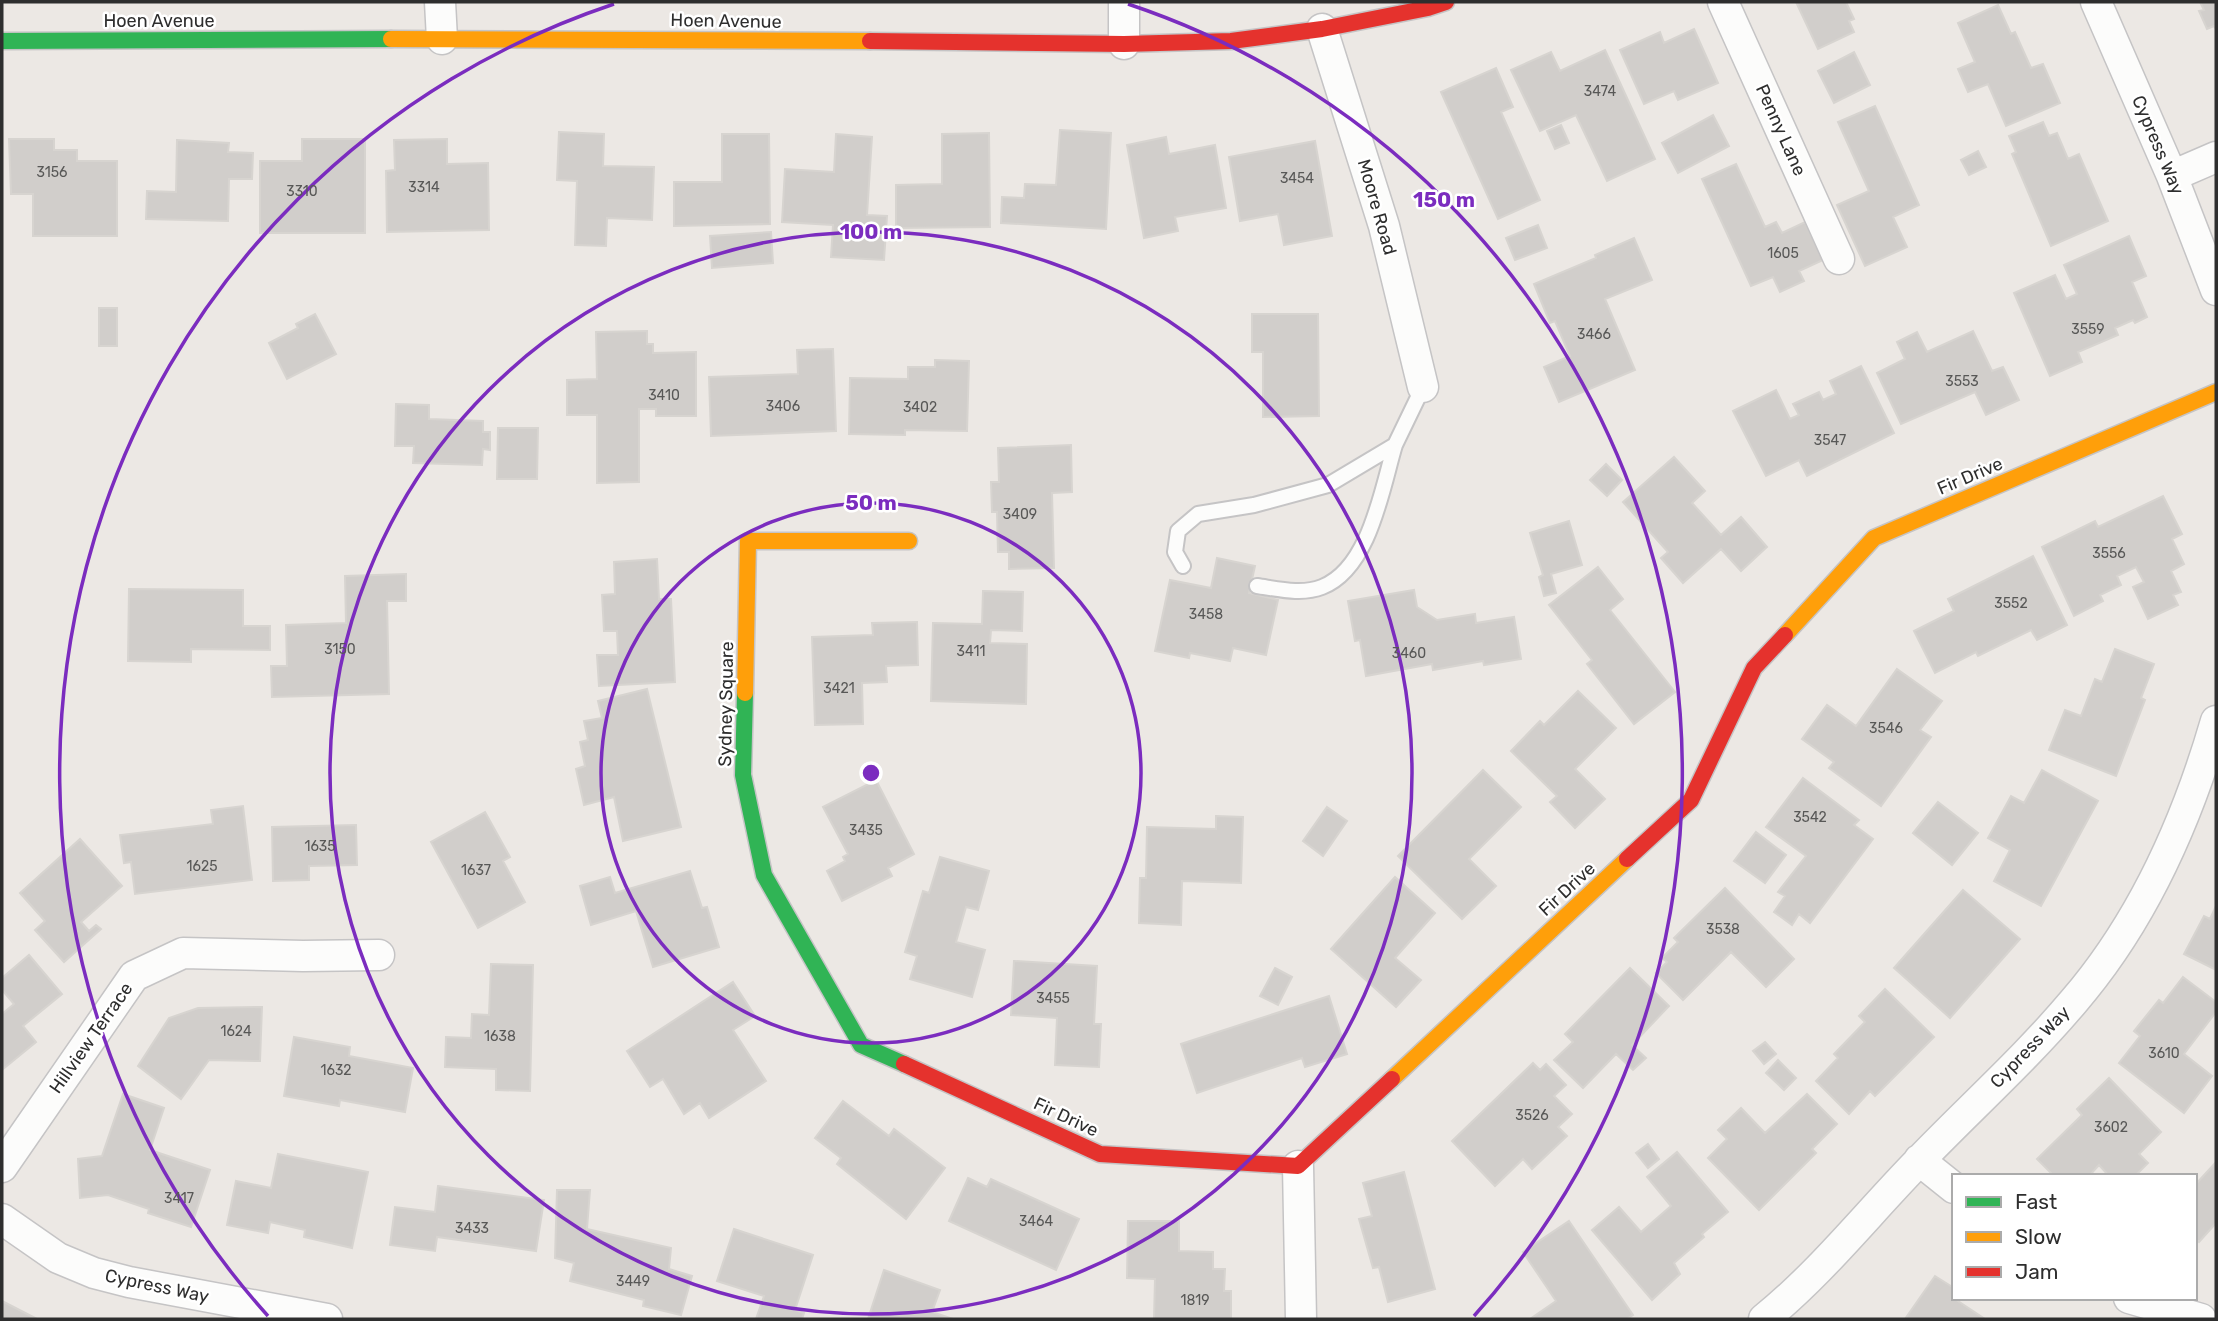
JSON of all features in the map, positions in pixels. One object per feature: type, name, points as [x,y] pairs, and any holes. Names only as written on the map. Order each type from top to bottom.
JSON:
[{"type":"street","points":[[440,2],[442,39]]},
{"type":"street","points":[[1124,2],[1124,44]]},
{"type":"street","name":"Hoen Avenue","points":[[2,41],[442,39],[1124,44],[1231,41],[1322,29],[1446,2]]},
{"type":"street","name":"Penny Lane","points":[[1723,2],[1839,259]]},
{"type":"street","name":"Cypress Way","points":[[2096,2],[2172,176],[2216,290]]},
{"type":"street","name":"Moore Road","points":[[1322,29],[1384,226],[1423,387]]},
{"type":"street","points":[[2172,176],[2216,157]]},
{"type":"street","name":"Fir Drive","points":[[861,1045],[1100,1154],[1298,1167],[1691,800],[1754,668],[1874,538],[2216,392]]},
{"type":"street","name":"Sydney Square","points":[[861,1045],[764,876],[743,775],[748,541],[909,541]]},
{"type":"street","name":"Cypress Way","points":[[1764,1319],[1797,1289],[2075,1000],[2106,958],[2159,869],[2201,771],[2216,720]]},
{"type":"street","name":"Hillview Terrace","points":[[2,1167],[134,976],[183,953],[303,957],[379,955]]},
{"type":"street","points":[[1919,1160],[1952,1186]]},
{"type":"street","points":[[1298,1167],[1301,1319]]},
{"type":"street","name":"Cypress Way","points":[[2,1219],[58,1258],[94,1273],[142,1285],[327,1319]]},
{"type":"street","points":[[2136,1300],[2201,1319]]},
{"type":"lane","points":[[1257,586],[1291,592],[1322,587],[1346,571],[1366,541],[1395,445],[1423,387]]},
{"type":"lane","points":[[1183,566],[1175,552],[1178,531],[1198,514],[1254,505],[1328,485],[1395,445]]},
{"type":"building","points":[[1796,2],[1846,2],[1854,19],[1849,21],[1854,32],[1818,49]]},
{"type":"building","points":[[2200,2],[2216,2],[2216,29],[2214,26],[2207,29],[2199,11],[2204,10]]},
{"type":"building","points":[[1998,5],[2011,34],[2015,32],[2031,68],[2043,64],[2060,103],[2006,126],[1988,84],[1968,92],[1958,69],[1975,62],[1958,23]]},
{"type":"building","points":[[1694,29],[1718,83],[1678,100],[1674,91],[1644,104],[1620,50],[1660,32],[1664,43]]},
{"type":"building","points":[[1605,50],[1655,159],[1607,181],[1576,115],[1540,131],[1511,70],[1551,52],[1560,71]]},
{"type":"building","points":[[1854,52],[1870,85],[1834,103],[1818,71]]},
{"type":"building","points":[[1496,68],[1513,107],[1501,112],[1540,200],[1498,219],[1441,92]]},
{"type":"building","points":[[1875,106],[1919,205],[1893,217],[1907,247],[1865,266],[1837,205],[1869,191],[1838,122]]},
{"type":"building","points":[[1713,115],[1729,146],[1678,173],[1662,143]]},
{"type":"building","points":[[2043,122],[2049,136],[2057,133],[2068,159],[2079,154],[2108,221],[2051,246],[2012,154],[2016,152],[2009,136]]},
{"type":"building","points":[[1561,125],[1569,143],[1555,149],[1547,131]]},
{"type":"building","points":[[1060,130],[1111,133],[1106,229],[1001,223],[1002,197],[1024,198],[1025,184],[1056,185]]},
{"type":"building","points":[[559,132],[604,134],[603,166],[654,167],[652,220],[607,218],[606,246],[575,245],[577,181],[557,180]]},
{"type":"building","points":[[989,133],[990,227],[896,228],[896,185],[942,184],[942,134]]},
{"type":"building","points":[[722,134],[769,134],[770,224],[674,226],[674,182],[722,182]]},
{"type":"building","points":[[836,134],[872,137],[867,215],[887,216],[884,260],[831,257],[833,225],[782,222],[785,169],[834,172]]},
{"type":"building","points":[[1166,137],[1169,154],[1215,145],[1226,208],[1175,217],[1178,231],[1144,238],[1127,145]]},
{"type":"building","points":[[9,139],[54,139],[54,150],[77,150],[77,161],[117,161],[117,236],[33,236],[33,194],[11,194]]},
{"type":"building","points":[[302,139],[365,139],[365,233],[260,233],[260,161],[302,161]]},
{"type":"building","points":[[447,139],[447,164],[488,163],[489,230],[387,232],[386,171],[395,170],[394,140]]},
{"type":"building","points":[[177,140],[229,143],[228,152],[253,153],[252,179],[229,179],[228,221],[146,219],[147,191],[176,192]]},
{"type":"building","points":[[1315,141],[1332,236],[1284,245],[1278,214],[1240,221],[1229,157]]},
{"type":"building","points":[[1978,151],[1986,167],[1969,175],[1961,160]]},
{"type":"building","points":[[1736,164],[1765,227],[1776,222],[1782,233],[1805,222],[1823,260],[1799,271],[1804,281],[1780,292],[1773,277],[1751,286],[1702,179]]},
{"type":"building","points":[[1538,225],[1547,248],[1515,260],[1506,238]]},
{"type":"building","points":[[771,232],[773,263],[712,268],[710,236]]},
{"type":"building","points":[[2129,236],[2146,276],[2132,282],[2147,317],[2115,328],[2118,335],[2078,352],[2082,362],[2050,376],[2014,293],[2055,275],[2066,299],[2077,294],[2064,265]]},
{"type":"building","points":[[1634,238],[1652,280],[1605,299],[1635,370],[1559,402],[1544,367],[1570,356],[1555,321],[1550,323],[1534,284],[1596,258],[1595,255]]},
{"type":"building","points":[[99,308],[117,308],[117,346],[99,346]]},
{"type":"building","points":[[315,314],[336,354],[287,379],[269,343],[298,328],[296,324]]},
{"type":"building","points":[[1252,314],[1318,314],[1319,416],[1263,417],[1263,352],[1252,352]]},
{"type":"building","points":[[647,331],[647,344],[653,344],[653,353],[696,352],[696,416],[656,416],[656,409],[639,409],[639,482],[597,483],[597,415],[567,415],[567,380],[597,379],[596,332]]},
{"type":"building","points":[[1973,331],[1992,371],[2003,367],[2019,400],[1986,415],[1975,392],[1901,424],[1877,373],[1905,359],[1897,342],[1917,332],[1927,352]]},
{"type":"building","points":[[833,349],[836,431],[711,436],[709,377],[798,374],[797,350]]},
{"type":"building","points":[[935,360],[969,361],[967,431],[905,430],[905,435],[849,434],[850,378],[908,379],[908,367],[935,367]]},
{"type":"building","points":[[1861,366],[1894,433],[1807,476],[1799,460],[1766,476],[1733,411],[1776,390],[1790,419],[1799,415],[1793,404],[1819,392],[1823,400],[1836,394],[1830,381]]},
{"type":"building","points":[[396,404],[429,405],[429,419],[483,421],[483,432],[490,432],[490,450],[483,449],[482,465],[413,463],[414,446],[395,446]]},
{"type":"building","points":[[498,428],[538,428],[537,479],[497,479]]},
{"type":"building","points":[[1071,445],[1072,492],[1052,493],[1054,568],[1009,569],[1009,552],[998,552],[997,512],[992,512],[991,482],[999,482],[998,448]]},
{"type":"building","points":[[1674,457],[1705,491],[1692,503],[1721,535],[1741,517],[1767,547],[1741,571],[1721,549],[1683,583],[1661,558],[1668,552],[1623,502]]},
{"type":"building","points":[[1606,464],[1622,480],[1607,496],[1590,480]]},
{"type":"building","points":[[2163,496],[2182,534],[2172,539],[2184,564],[2171,571],[2181,592],[2173,595],[2178,605],[2148,619],[2133,587],[2144,582],[2136,567],[2117,576],[2121,585],[2100,595],[2103,601],[2074,616],[2042,547],[2095,521],[2098,527]]},
{"type":"building","points":[[1569,521],[1582,565],[1551,574],[1556,593],[1544,596],[1539,577],[1543,575],[1530,533]]},
{"type":"building","points":[[2033,556],[2067,625],[2037,640],[2031,630],[1978,656],[1976,652],[1935,673],[1914,631],[1954,611],[1948,599]]},
{"type":"building","points":[[1217,558],[1255,566],[1249,593],[1278,600],[1266,655],[1233,648],[1230,661],[1190,653],[1189,658],[1155,651],[1170,580],[1211,588]]},
{"type":"building","points":[[657,559],[659,599],[671,599],[675,682],[599,686],[597,655],[618,655],[617,631],[604,631],[602,595],[615,594],[614,562]]},
{"type":"building","points":[[1598,567],[1623,599],[1610,610],[1675,692],[1634,724],[1587,664],[1592,660],[1549,605]]},
{"type":"building","points":[[406,574],[406,601],[387,601],[389,694],[272,697],[271,666],[287,666],[286,625],[346,623],[345,576]]},
{"type":"building","points":[[129,589],[243,590],[243,626],[270,626],[270,650],[191,649],[191,662],[128,661]]},
{"type":"building","points":[[1414,590],[1417,607],[1437,620],[1475,614],[1476,623],[1514,617],[1521,659],[1484,665],[1483,661],[1433,670],[1432,664],[1366,676],[1360,640],[1355,641],[1348,601]]},
{"type":"building","points":[[983,591],[1023,592],[1022,631],[991,630],[990,643],[1027,644],[1026,704],[931,701],[933,623],[982,624]]},
{"type":"building","points":[[917,622],[918,665],[886,666],[887,682],[862,683],[863,724],[815,725],[812,637],[873,635],[872,623]]},
{"type":"building","points":[[2115,649],[2154,664],[2141,698],[2145,700],[2116,776],[2049,750],[2065,710],[2081,716],[2095,679],[2102,682]]},
{"type":"building","points":[[1897,669],[1942,701],[1920,730],[1931,737],[1881,806],[1829,768],[1834,762],[1802,739],[1827,705],[1856,726]]},
{"type":"building","points":[[647,689],[681,827],[623,841],[614,797],[584,805],[576,769],[585,766],[580,742],[588,740],[584,721],[602,718],[598,701]]},
{"type":"building","points":[[1578,691],[1616,728],[1575,769],[1605,799],[1575,828],[1550,802],[1557,796],[1511,751],[1540,721],[1544,725]]},
{"type":"building","points":[[1483,770],[1521,807],[1469,859],[1496,886],[1462,919],[1398,856]]},
{"type":"building","points":[[2042,770],[2098,801],[2041,906],[1994,881],[2010,850],[1988,838],[2011,796],[2024,803]]},
{"type":"building","points":[[1803,778],[1859,820],[1854,825],[1873,839],[1810,923],[1799,914],[1792,925],[1774,912],[1785,896],[1778,892],[1806,856],[1766,827]]},
{"type":"building","points":[[876,780],[914,854],[888,868],[892,876],[842,901],[827,871],[845,861],[843,857],[848,854],[823,807]]},
{"type":"building","points":[[1938,802],[1978,833],[1952,865],[1913,833]]},
{"type":"building","points":[[243,806],[252,880],[135,894],[131,862],[124,863],[120,835],[213,824],[211,810]]},
{"type":"building","points":[[1327,807],[1347,821],[1323,856],[1303,841]]},
{"type":"building","points":[[485,812],[510,857],[503,861],[525,902],[478,928],[431,842]]},
{"type":"building","points":[[1216,816],[1243,817],[1241,883],[1182,881],[1181,925],[1139,923],[1140,878],[1146,878],[1147,827],[1216,829]]},
{"type":"building","points":[[356,825],[357,865],[309,866],[309,880],[273,881],[272,827]]},
{"type":"building","points":[[1756,832],[1786,855],[1765,883],[1734,861]]},
{"type":"building","points":[[80,839],[122,886],[81,922],[89,931],[96,925],[101,929],[64,962],[35,930],[45,921],[20,893]]},
{"type":"building","points":[[940,857],[989,871],[978,910],[966,907],[956,942],[985,950],[972,997],[910,979],[917,956],[905,952],[923,891],[929,893]]},
{"type":"building","points":[[690,871],[702,908],[707,907],[719,947],[653,967],[636,911],[591,925],[580,886],[610,877],[615,893]]},
{"type":"building","points":[[1395,877],[1435,913],[1395,958],[1421,980],[1396,1007],[1331,949]]},
{"type":"building","points":[[1725,888],[1794,959],[1766,987],[1731,952],[1683,1000],[1656,973],[1667,962],[1662,958],[1678,942],[1674,938]]},
{"type":"building","points":[[1963,890],[2020,939],[1950,1018],[1894,968]]},
{"type":"building","points":[[2216,906],[2216,970],[2184,954],[2204,916],[2210,919]]},
{"type":"building","points":[[29,955],[62,994],[23,1026],[36,1042],[2,1070],[2,1014],[14,1004],[2,990],[2,978]]},
{"type":"building","points":[[1014,961],[1097,966],[1094,1024],[1101,1024],[1099,1067],[1055,1065],[1057,1018],[1011,1015]]},
{"type":"building","points":[[491,964],[533,965],[530,1091],[496,1090],[496,1069],[445,1067],[446,1037],[471,1038],[472,1014],[489,1015]]},
{"type":"building","points":[[1275,968],[1292,977],[1278,1005],[1260,996]]},
{"type":"building","points":[[1630,968],[1669,1006],[1632,1045],[1646,1058],[1633,1070],[1616,1054],[1583,1088],[1554,1060],[1573,1042],[1565,1034]]},
{"type":"building","points":[[2183,977],[2216,1002],[2216,1012],[2184,1054],[2212,1076],[2184,1113],[2119,1063],[2140,1036],[2134,1031],[2159,1000],[2163,1003]]},
{"type":"building","points":[[733,982],[755,1016],[733,1030],[766,1081],[709,1118],[700,1103],[684,1114],[663,1079],[650,1087],[627,1051]]},
{"type":"building","points":[[1885,989],[1934,1037],[1875,1096],[1870,1091],[1849,1114],[1816,1081],[1838,1058],[1834,1054],[1865,1022],[1859,1016]]},
{"type":"building","points":[[1329,996],[1347,1054],[1305,1067],[1302,1058],[1197,1093],[1181,1044]]},
{"type":"building","points":[[262,1007],[260,1061],[209,1060],[181,1099],[138,1066],[169,1018],[198,1008]]},
{"type":"building","points":[[294,1037],[350,1047],[349,1056],[413,1068],[405,1112],[340,1100],[339,1106],[284,1096]]},
{"type":"building","points":[[1765,1042],[1776,1054],[1764,1064],[1753,1051]]},
{"type":"building","points":[[1778,1060],[1796,1078],[1784,1090],[1766,1073]]},
{"type":"building","points":[[1533,1063],[1540,1070],[1546,1064],[1566,1085],[1554,1096],[1572,1114],[1558,1127],[1567,1136],[1532,1169],[1523,1159],[1495,1186],[1452,1141]]},
{"type":"building","points":[[2109,1078],[2161,1132],[2139,1154],[2148,1163],[2137,1174],[2107,1174],[2099,1165],[2091,1174],[2052,1174],[2037,1159],[2082,1115],[2077,1109]]},
{"type":"building","points":[[123,1094],[164,1108],[150,1150],[210,1170],[191,1227],[148,1213],[149,1209],[108,1195],[80,1198],[78,1159],[102,1156]]},
{"type":"building","points":[[1807,1094],[1837,1124],[1812,1149],[1816,1153],[1759,1210],[1708,1158],[1727,1139],[1718,1130],[1741,1108],[1765,1133]]},
{"type":"building","points":[[843,1101],[889,1136],[894,1129],[945,1168],[906,1219],[837,1164],[841,1158],[815,1138]]},
{"type":"building","points":[[1648,1144],[1659,1159],[1648,1168],[1636,1153]]},
{"type":"building","points":[[1677,1152],[1728,1212],[1674,1263],[1680,1274],[1652,1300],[1592,1230],[1619,1207],[1641,1232],[1671,1206],[1647,1177]]},
{"type":"building","points":[[278,1154],[368,1172],[352,1248],[304,1237],[305,1230],[270,1222],[268,1233],[227,1225],[236,1181],[271,1188]]},
{"type":"building","points":[[2216,1162],[2216,1223],[2199,1242],[2197,1240],[2197,1183]]},
{"type":"building","points":[[1404,1172],[1435,1289],[1388,1302],[1379,1267],[1373,1268],[1359,1219],[1372,1216],[1363,1183]]},
{"type":"building","points":[[968,1178],[987,1187],[991,1179],[1079,1219],[1056,1270],[949,1221]]},
{"type":"building","points":[[438,1186],[544,1200],[536,1251],[437,1237],[435,1251],[390,1245],[395,1207],[435,1212]]},
{"type":"building","points":[[557,1190],[590,1190],[587,1229],[671,1248],[669,1269],[692,1276],[681,1315],[643,1306],[644,1300],[570,1281],[574,1263],[555,1258]]},
{"type":"building","points":[[1128,1221],[1179,1221],[1179,1251],[1213,1252],[1213,1269],[1225,1269],[1224,1291],[1231,1291],[1231,1319],[1154,1319],[1155,1279],[1127,1278]]},
{"type":"building","points":[[1569,1221],[1633,1315],[1627,1319],[1530,1319],[1556,1301],[1523,1252]]},
{"type":"building","points":[[734,1229],[813,1255],[795,1310],[804,1313],[802,1319],[756,1319],[764,1296],[717,1281]]},
{"type":"building","points":[[884,1270],[940,1290],[932,1312],[953,1319],[868,1319]]},
{"type":"building","points":[[1935,1276],[1952,1287],[1952,1300],[1959,1300],[1985,1319],[1905,1319]]},
{"type":"building","points":[[2,1301],[37,1319],[2,1319]]},
{"type":"traffic: fast","points":[[2,41],[391,39]]},
{"type":"traffic: fast","points":[[745,693],[743,775],[764,875],[861,1045],[904,1064]]},
{"type":"traffic: slow","points":[[391,39],[870,41]]},
{"type":"traffic: slow","points":[[1785,635],[1874,538],[2216,392]]},
{"type":"traffic: slow","points":[[745,693],[748,541],[909,541]]},
{"type":"traffic: slow","points":[[1392,1079],[1627,859]]},
{"type":"traffic: jam","points":[[870,41],[1124,44],[1231,41],[1322,29],[1446,2]]},
{"type":"traffic: jam","points":[[1627,859],[1691,800],[1754,668],[1785,635]]},
{"type":"traffic: jam","points":[[904,1064],[1100,1154],[1298,1166],[1392,1079]]}]
